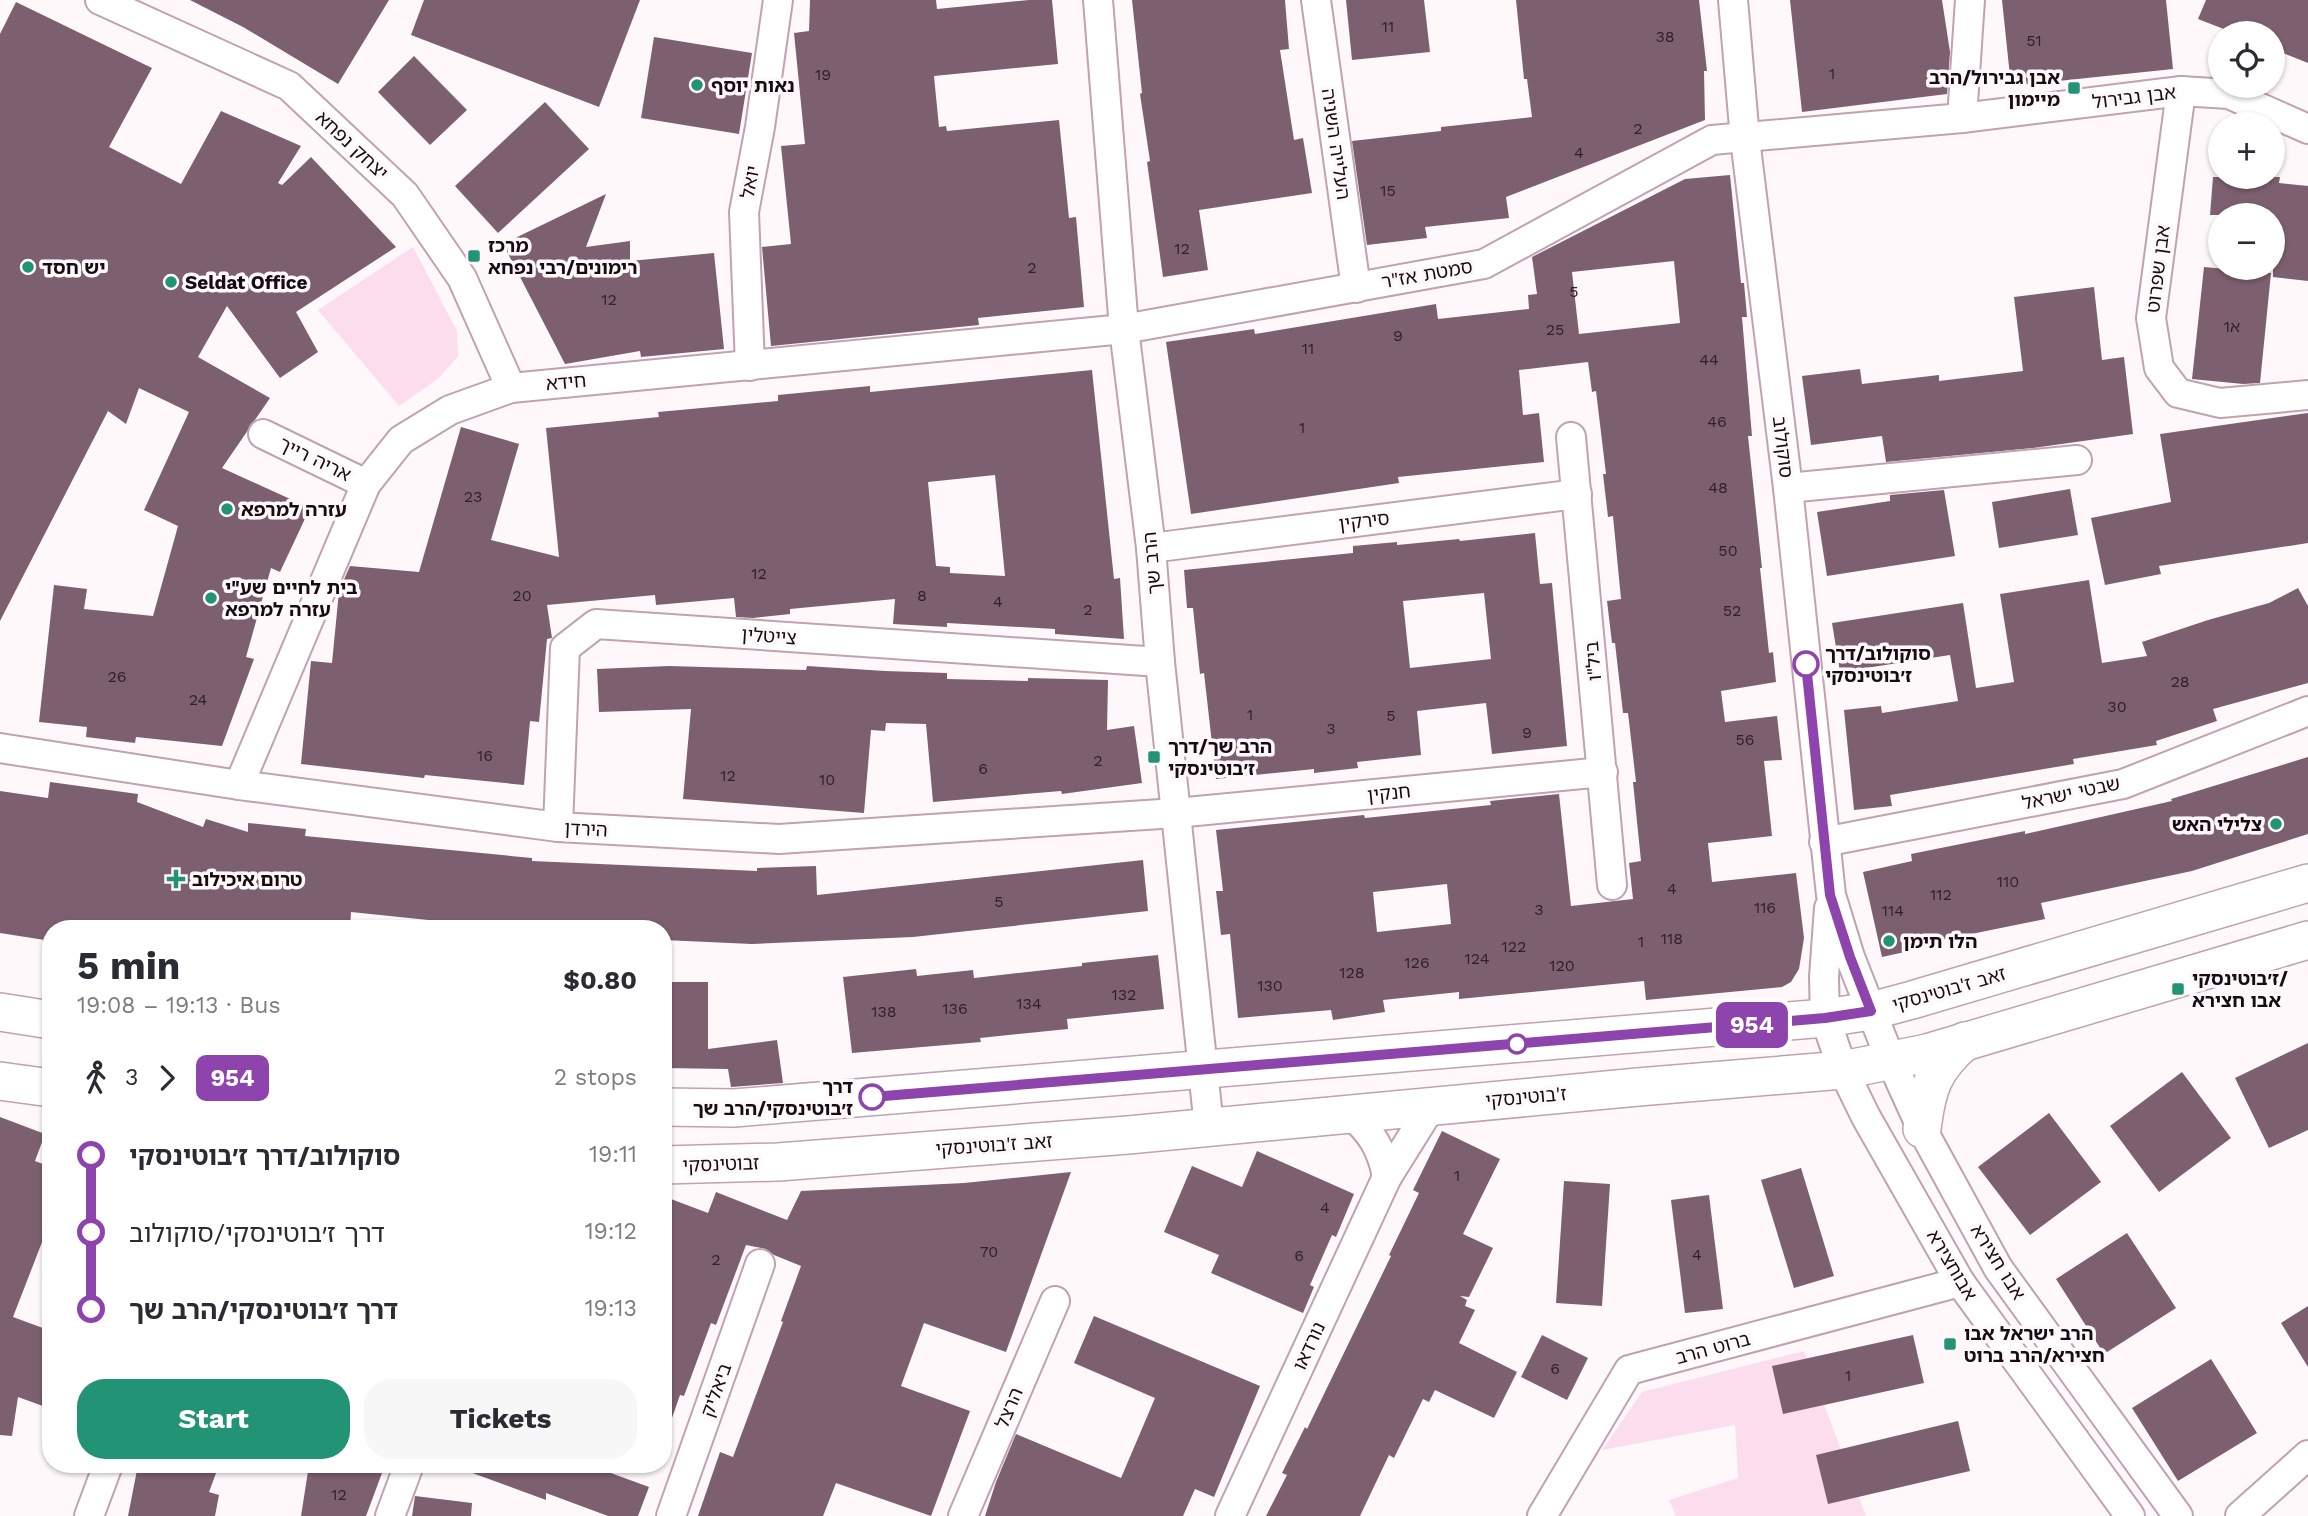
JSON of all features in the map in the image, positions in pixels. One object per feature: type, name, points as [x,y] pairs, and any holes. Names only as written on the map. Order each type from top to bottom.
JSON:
[{"type":"main road","name":"זאב ז'בוטינסקי","points":[[1202,1069],[1825,1018],[1871,1011],[2308,883]]},
{"type":"main road","points":[[1843,1070],[1891,1061],[1965,1041],[2308,940]]},
{"type":"main road","points":[[1922,1129],[1926,1097],[1937,1072],[1950,1054],[1965,1041]]},
{"type":"main road","points":[[672,1107],[734,1108],[1202,1069]]},
{"type":"main road","name":"ז'בוטינסקי","points":[[1209,1127],[1843,1070]]},
{"type":"main road","points":[[0,1081],[42,1087]]},
{"type":"main road","name":"זאב ז'בוטינסקי","points":[[778,1162],[1209,1127]]},
{"type":"main road","name":"זבוטינסקי","points":[[672,1165],[778,1162]]},
{"type":"street","name":"יצחק נפחא","points":[[100,0],[289,86],[405,195],[462,278],[511,388]]},
{"type":"street","name":"יואל","points":[[750,366],[744,212],[760,127],[778,0]]},
{"type":"street","name":"הרב שך","points":[[1098,0],[1124,329],[1151,548],[1160,662],[1209,1127]]},
{"type":"street","name":"העלייה השניה","points":[[1316,0],[1356,288]]},
{"type":"street","name":"סוקולוב","points":[[1732,0],[1745,139],[1788,488],[1830,895],[1825,1018]]},
{"type":"street","points":[[1962,118],[1970,0]]},
{"type":"street","name":"אבן גבירול","points":[[1745,139],[1962,118],[2201,90],[2229,94],[2308,129]]},
{"type":"street","name":"אבן שפרוט","points":[[2181,91],[2151,318],[2159,368],[2178,393],[2220,403],[2308,395]]},
{"type":"street","name":"סמטת אז\"ר","points":[[1124,329],[1484,264],[1712,141],[1745,139]]},
{"type":"street","name":"חידא","points":[[239,785],[366,484],[401,440],[450,410],[511,388],[1124,329]]},
{"type":"street","name":"אריה רייך","points":[[263,435],[366,484]]},
{"type":"street","name":"ביל\"ו","points":[[1571,437],[1612,885]]},
{"type":"street","points":[[1788,488],[2077,460]]},
{"type":"street","name":"סירקין","points":[[1151,548],[1577,494]]},
{"type":"street","name":"צייטלין","points":[[558,827],[565,648],[596,624],[1160,662]]},
{"type":"street","name":"שבטי ישראל","points":[[1824,842],[2123,784],[2308,711]]},
{"type":"street","name":"הירדן","points":[[0,748],[239,785],[558,827],[779,839],[1176,813]]},
{"type":"street","name":"חנקין","points":[[1176,813],[1603,772]]},
{"type":"street","name":"סוקולוב","points":[[1830,895],[1850,957],[1891,1061]]},
{"type":"street","points":[[1825,1018],[1843,1070]]},
{"type":"street","name":"אבו חצירא","points":[[1891,1061],[1922,1129],[1998,1268],[2178,1516]]},
{"type":"street","name":"אבוחצירא","points":[[1843,1070],[1960,1282],[2130,1516]]},
{"type":"street","name":"נורדאו","points":[[1230,1516],[1387,1177],[1432,1105]]},
{"type":"street","points":[[1349,1113],[1375,1140],[1384,1158],[1387,1177]]},
{"type":"street","name":"ביאליק","points":[[671,1516],[760,1264]]},
{"type":"street","name":"ברוט הרב","points":[[1542,1516],[1629,1370],[1960,1282]]},
{"type":"street","name":"הרצל","points":[[963,1516],[1055,1301]]},
{"type":"street","points":[[2240,1516],[2308,1455]]},
{"type":"street","points":[[89,1516],[105,1473]]},
{"type":"street","points":[[390,1516],[407,1473]]},
{"type":"shaded area","points":[[413,247],[457,331],[458,356],[439,378],[399,406],[318,310]]},
{"type":"shaded area","points":[[1804,1351],[1866,1516],[1676,1516],[1669,1500],[1738,1478],[1735,1425],[1602,1450],[1642,1392]]},
{"type":"building","points":[[190,0],[389,0],[338,84],[243,27]]},
{"type":"building","points":[[424,0],[640,0],[599,107],[411,35]]},
{"type":"building","points":[[810,0],[936,0],[937,9],[1052,0],[1058,64],[934,76],[939,127],[946,126],[947,131],[1059,120],[1069,218],[1076,217],[1084,307],[978,318],[979,325],[771,346],[762,247],[791,244],[781,146],[805,144],[794,33],[809,31]]},
{"type":"building","points":[[1132,0],[1285,0],[1289,49],[1280,50],[1294,140],[1303,138],[1312,193],[1199,210],[1208,270],[1163,277],[1147,162],[1150,161],[1140,94]]},
{"type":"building","points":[[1346,0],[1424,0],[1430,52],[1352,60]]},
{"type":"building","points":[[1516,0],[1699,0],[1707,71],[1704,71],[1705,120],[1506,197],[1509,218],[1425,227],[1427,238],[1367,245],[1352,141],[1441,131],[1441,127],[1532,117],[1527,79],[1524,79]]},
{"type":"building","points":[[1790,0],[1942,0],[1950,52],[1947,94],[1802,112]]},
{"type":"building","points":[[2002,0],[2166,0],[2173,69],[2011,86]]},
{"type":"building","points":[[2206,0],[2308,0],[2308,63],[2285,54],[2285,21],[2208,23],[2198,19]]},
{"type":"building","name":"Seldat Office","points":[[16,2],[152,68],[109,147],[181,184],[221,111],[301,146],[278,183],[282,185],[311,157],[396,247],[296,312],[318,352],[280,378],[227,306],[198,357],[270,398],[222,468],[310,508],[280,572],[271,568],[246,657],[254,659],[222,746],[136,737],[135,743],[86,737],[87,727],[39,722],[54,585],[87,589],[84,609],[153,616],[178,526],[144,510],[189,412],[139,388],[126,424],[108,411],[0,621],[0,34]]},
{"type":"building","name":"נאות יוסף","points":[[654,37],[752,53],[739,134],[641,118]]},
{"type":"building","points":[[414,56],[467,110],[430,145],[378,92]]},
{"type":"building","points":[[545,102],[589,149],[498,233],[455,186]]},
{"type":"building","points":[[1730,175],[1747,317],[1742,317],[1752,436],[1748,436],[1769,653],[1773,652],[1776,682],[1721,691],[1725,722],[1777,716],[1782,760],[1764,761],[1772,836],[1708,843],[1712,882],[1796,873],[1804,938],[1799,969],[1791,982],[1782,987],[1646,1000],[1644,981],[1459,999],[1459,992],[1383,1000],[1385,1012],[1333,1020],[1331,1010],[1238,1018],[1230,934],[1221,935],[1216,891],[1223,891],[1216,830],[1491,805],[1490,801],[1559,794],[1571,906],[1633,899],[1629,863],[1641,861],[1633,782],[1636,782],[1628,713],[1623,713],[1607,601],[1621,599],[1613,516],[1608,517],[1596,391],[1592,392],[1588,362],[1519,370],[1523,415],[1539,413],[1544,462],[1398,477],[1399,483],[1191,514],[1166,342],[1254,329],[1255,334],[1436,304],[1438,319],[1529,309],[1528,295],[1537,294],[1532,257],[1685,179]],"holes":[[[1674,261],[1680,323],[1579,334],[1572,272]],[[1447,884],[1451,924],[1377,932],[1373,892]]]},
{"type":"building","points":[[2285,184],[2308,186],[2308,281],[2285,278],[2285,203],[2211,203],[2212,189],[2285,189]]},
{"type":"building","points":[[606,194],[586,247],[630,241],[630,261],[714,253],[724,349],[641,357],[640,351],[565,364],[503,244]]},
{"type":"building","points":[[2204,267],[2208,267],[2208,280],[2270,280],[2260,383],[2192,379]]},
{"type":"building","points":[[2094,287],[2102,360],[2124,357],[2133,434],[2033,448],[1886,462],[1882,436],[1811,445],[1802,376],[1860,369],[1862,384],[1939,375],[1939,381],[2023,371],[2014,297]]},
{"type":"building","points":[[1092,370],[1114,579],[1120,578],[1124,639],[1055,634],[1055,629],[947,623],[947,627],[893,624],[895,599],[790,609],[790,614],[753,618],[736,617],[734,598],[656,605],[655,595],[547,605],[552,638],[547,639],[539,722],[530,721],[524,785],[425,775],[424,778],[301,764],[311,661],[332,663],[339,591],[350,566],[419,572],[461,427],[519,444],[491,540],[559,557],[546,428],[659,417],[658,412],[778,401],[778,395],[870,386],[870,392]],"holes":[[[995,475],[1005,576],[950,573],[950,567],[936,566],[928,482]]]},
{"type":"building","points":[[2308,413],[2308,543],[2159,566],[2161,574],[2105,585],[2091,518],[2171,502],[2160,434]]},
{"type":"building","points":[[2070,489],[2078,535],[1999,548],[1992,502]]},
{"type":"building","points":[[1944,490],[1955,556],[1827,576],[1817,512],[1890,501],[1890,495]]},
{"type":"building","points":[[1535,533],[1540,584],[1552,583],[1567,746],[1492,754],[1486,703],[1417,711],[1421,755],[1357,762],[1358,768],[1314,773],[1314,769],[1216,779],[1204,673],[1200,674],[1193,608],[1187,608],[1184,570],[1353,553],[1353,546],[1460,541]],"holes":[[[1484,593],[1491,659],[1410,668],[1403,601]]]},
{"type":"building","points":[[2089,580],[2102,663],[2147,656],[2142,642],[2269,603],[2298,588],[2308,606],[2308,683],[2213,709],[2217,721],[2156,741],[2157,745],[2073,759],[2074,764],[1890,795],[1892,806],[1854,810],[1844,710],[1881,706],[1882,713],[1958,701],[1950,655],[1840,672],[1832,623],[1963,603],[1976,688],[2014,682],[2000,594]]},
{"type":"building","points":[[669,666],[806,670],[807,666],[947,673],[947,679],[1108,680],[1107,730],[1134,726],[1142,783],[1062,794],[1061,791],[933,802],[926,724],[886,723],[885,731],[871,730],[864,813],[683,799],[691,709],[599,712],[597,669]]},
{"type":"building","points":[[2308,757],[2308,834],[2192,871],[2041,903],[2045,919],[1922,944],[1923,948],[1882,957],[1863,872],[1912,861],[1911,854],[2025,831],[2025,834],[2172,801],[2171,799]]},
{"type":"building","points":[[50,782],[138,794],[137,802],[203,827],[206,819],[248,832],[248,823],[306,829],[305,836],[532,858],[532,861],[757,871],[757,868],[816,866],[817,895],[1143,860],[1148,911],[913,937],[752,944],[672,940],[672,920],[428,920],[351,912],[351,920],[42,920],[42,940],[0,933],[0,791],[48,798]]},
{"type":"building","points":[[1158,955],[1164,1009],[1067,1019],[1068,1029],[980,1038],[981,1042],[852,1053],[843,977],[916,969],[917,976],[973,970],[974,978]]},
{"type":"building","points":[[672,982],[708,982],[708,1049],[777,1040],[783,1083],[731,1087],[728,1069],[672,1068]]},
{"type":"building","points":[[2308,1043],[2308,1130],[2269,1148],[2235,1078]]},
{"type":"building","points":[[2182,1072],[2231,1138],[2159,1192],[2110,1126]]},
{"type":"building","points":[[2049,1113],[2101,1182],[2030,1235],[1978,1167]]},
{"type":"building","points":[[0,1117],[42,1133],[42,1142],[35,1161],[42,1164],[42,1242],[13,1317],[42,1328],[42,1406],[18,1397],[12,1436],[0,1435]]},
{"type":"building","points":[[1442,1131],[1500,1159],[1463,1234],[1493,1248],[1469,1297],[1460,1296],[1467,1300],[1465,1306],[1475,1310],[1459,1343],[1517,1372],[1494,1418],[1435,1390],[1429,1402],[1423,1399],[1394,1458],[1389,1455],[1360,1516],[1266,1516],[1287,1475],[1282,1473],[1305,1427],[1307,1429],[1391,1256],[1389,1255],[1419,1193],[1413,1190]]},
{"type":"building","points":[[1257,1151],[1354,1194],[1336,1237],[1332,1235],[1310,1285],[1314,1287],[1303,1313],[1211,1273],[1219,1255],[1164,1232],[1192,1166],[1242,1187]]},
{"type":"building","points":[[1801,1168],[1834,1276],[1794,1288],[1761,1180]]},
{"type":"building","points":[[1071,1172],[1006,1352],[924,1323],[901,1386],[970,1411],[931,1516],[836,1483],[823,1516],[698,1516],[720,1452],[733,1457],[801,1266],[766,1249],[746,1245],[716,1325],[711,1323],[684,1396],[680,1395],[672,1418],[672,1199],[708,1213],[716,1192],[787,1220],[801,1191],[964,1183]]},
{"type":"building","points":[[1564,1181],[1610,1184],[1602,1306],[1556,1303]]},
{"type":"building","points":[[1709,1195],[1723,1309],[1685,1313],[1671,1200]]},
{"type":"building","points":[[2127,1233],[2176,1308],[2104,1354],[2056,1279]]},
{"type":"building","points":[[2308,1306],[2308,1367],[2281,1323]]},
{"type":"building","points":[[1094,1316],[1260,1386],[1214,1497],[1195,1489],[1183,1516],[985,1516],[1016,1434],[1121,1478],[1155,1398],[1074,1363]]},
{"type":"building","points":[[1542,1335],[1588,1358],[1567,1400],[1521,1377]]},
{"type":"building","points":[[1913,1335],[1924,1383],[1783,1414],[1772,1366]]},
{"type":"building","points":[[2211,1359],[2257,1433],[2178,1481],[2132,1408]]},
{"type":"building","points":[[1958,1421],[1970,1471],[1828,1504],[1816,1455]]},
{"type":"building","points":[[136,1473],[216,1473],[209,1492],[219,1495],[215,1516],[128,1516]]},
{"type":"building","points":[[308,1473],[382,1473],[366,1516],[301,1516]]},
{"type":"building","points":[[472,1473],[611,1473],[649,1487],[638,1516],[608,1516],[546,1493],[546,1500]]},
{"type":"building","points":[[415,1496],[472,1503],[471,1516],[412,1516]]},
{"type":"bus line","name":"954","points":[[872,1097],[1623,1036],[1825,1018],[1871,1011],[1830,895],[1806,664]]},
{"type":"place","name":"נאות יוסף","points":[[697,85]]},
{"type":"place","name":"אבן גבירול/הרב מיימון","points":[[2074,88]]},
{"type":"place","name":"מרכז רימונים/רבי נפחא","points":[[474,256]]},
{"type":"place","name":"יש חסד","points":[[28,267]]},
{"type":"place","name":"Seldat Office","points":[[171,282]]},
{"type":"place","name":"עזרה למרפא","points":[[227,509]]},
{"type":"place","name":"בית לחיים שע\"י עזרה למרפא","points":[[211,598]]},
{"type":"place","name":"סוקולוב/דרך ז׳בוטינסקי","points":[[1806,664]]},
{"type":"place","name":"הרב שך/דרך ז׳בוטינסקי","points":[[1154,757]]},
{"type":"place","name":"צלילי האש","points":[[2276,824]]},
{"type":"place","name":"טרום איכילוב","points":[[176,879]]},
{"type":"place","name":"הלו תימן","points":[[1889,941]]},
{"type":"place","name":"ז׳בוטינסקי/ אבו חצירא","points":[[2178,989]]},
{"type":"place","name":"דרך ז׳בוטינסקי/הרב שך","points":[[872,1097]]},
{"type":"place","name":"הרב ישראל אבו חצירא/הרב ברוט","points":[[1950,1344]]}]
